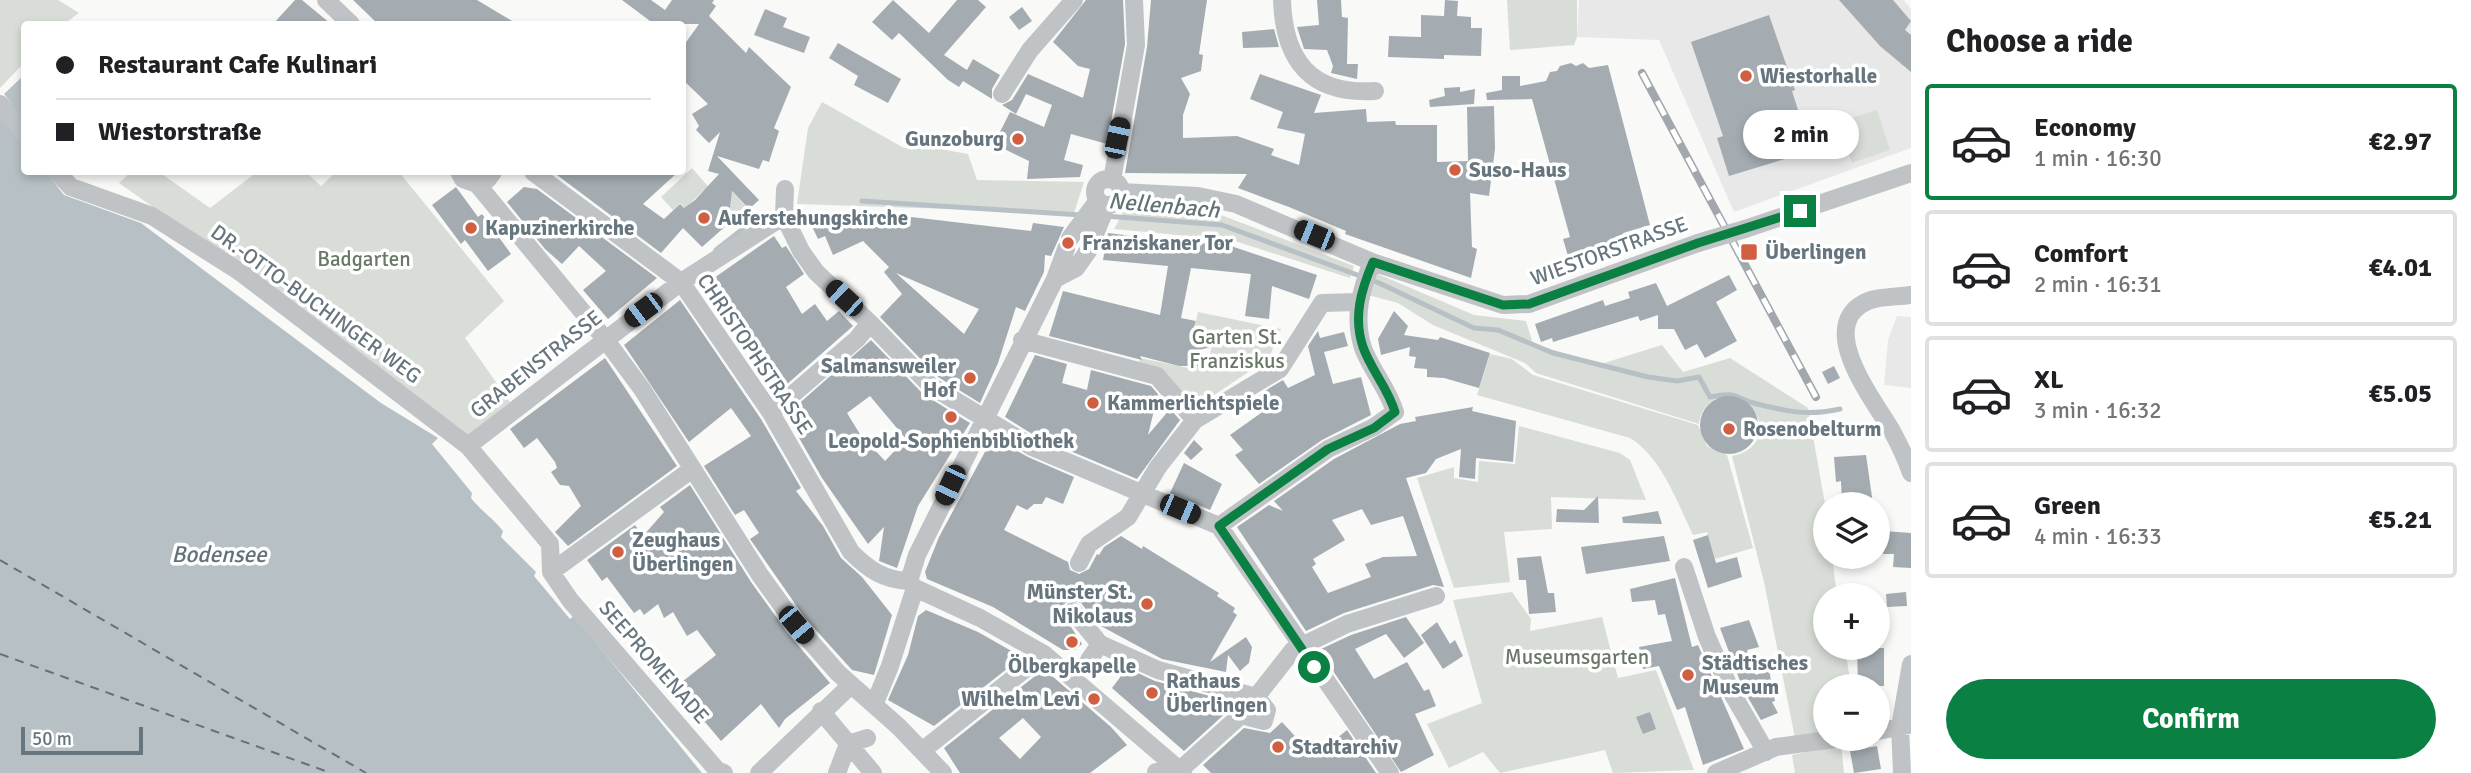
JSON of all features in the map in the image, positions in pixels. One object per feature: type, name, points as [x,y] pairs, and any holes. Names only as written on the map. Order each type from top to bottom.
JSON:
[{"type":"street","points":[[326,0],[348,21]]},
{"type":"street","points":[[1002,94],[1030,50],[1074,0]]},
{"type":"street","points":[[759,773],[821,711],[862,695],[890,666],[923,542],[1055,279],[1078,236],[1103,202],[1098,185],[1104,180],[1117,186],[1136,45],[1134,0]]},
{"type":"street","points":[[1282,0],[1292,52],[1303,71],[1325,85],[1357,92],[1375,92]]},
{"type":"street","points":[[0,104],[21,129]]},
{"type":"street","name":"WIESTORSTRASSE","points":[[1117,186],[1198,196],[1236,204],[1371,266],[1503,305],[1516,305],[1568,291],[1698,243],[1911,173]]},
{"type":"street","name":"DR.-OTTO-BUCHINGER WEG","points":[[60,175],[71,187],[152,216],[240,272],[468,446]]},
{"type":"street","points":[[461,175],[463,179],[477,184],[605,339],[642,389],[691,470],[796,625],[862,695],[923,750],[943,773]]},
{"type":"street","points":[[477,184],[491,175]]},
{"type":"street","name":"CHRISTOPHSTRASSE","points":[[537,175],[681,282],[771,413],[851,552],[866,567],[880,575],[912,585],[980,618],[1044,654],[1181,772]]},
{"type":"street","points":[[785,189],[784,216],[801,251],[816,272],[931,386],[1032,447],[1219,526],[1300,647],[1390,773]]},
{"type":"street","name":"GRABENSTRASSE","points":[[468,446],[681,282],[784,216]]},
{"type":"street","points":[[1055,279],[1076,268],[1078,236]]},
{"type":"street","points":[[1219,526],[1328,449],[1374,428],[1395,412],[1390,395],[1363,348],[1360,295],[1371,266]]},
{"type":"street","points":[[1079,563],[1088,544],[1128,517],[1142,492],[1195,420],[1280,369],[1322,303],[1360,295]]},
{"type":"street","points":[[1909,462],[1852,364],[1845,333],[1854,313],[1867,301],[1911,295]]},
{"type":"street","points":[[771,413],[857,338],[870,323]]},
{"type":"street","points":[[1023,340],[1157,376],[1195,420]]},
{"type":"street","name":"SEEPROMENADE","points":[[468,446],[550,544],[550,577],[717,770],[724,773]]},
{"type":"street","points":[[550,577],[691,470]]},
{"type":"street","points":[[1684,566],[1712,648],[1732,692],[1766,752]]},
{"type":"street","points":[[1157,772],[1181,772],[1247,708],[1293,650],[1347,624],[1436,596]]},
{"type":"street","points":[[1073,611],[1100,644],[1247,708]]},
{"type":"street","points":[[1089,660],[1100,644]]},
{"type":"street","points":[[923,750],[1044,654]]},
{"type":"street","points":[[1902,773],[1911,664]]},
{"type":"street","points":[[821,711],[873,773]]},
{"type":"street","points":[[836,773],[848,744],[867,738]]},
{"type":"street","points":[[1716,773],[1776,747],[1813,742]]},
{"type":"street","points":[[1739,773],[1766,752]]},
{"type":"shaded area","points":[[1579,0],[1904,0],[1911,9],[1911,148],[1734,212],[1659,40],[1577,37]]},
{"type":"shaded area","points":[[1897,316],[1911,317],[1911,388],[1884,385],[1888,340]]},
{"type":"green space","points":[[0,0],[58,0],[79,13],[68,21],[21,21],[21,66],[0,88]]},
{"type":"green space","points":[[1507,0],[1577,0],[1577,37],[1574,45],[1510,50]]},
{"type":"green space","points":[[822,102],[904,148],[919,145],[968,154],[977,180],[1084,182],[1074,213],[797,204],[808,128]]},
{"type":"green space","points":[[1877,110],[1890,150],[1852,163],[1839,122]]},
{"type":"green space","points":[[692,168],[712,191],[723,182],[751,212],[739,220],[716,194],[711,198],[704,190],[685,208],[680,203],[673,210],[661,197]]},
{"type":"green space","name":"Badgarten","points":[[128,175],[163,175],[210,208],[253,175],[309,175],[321,186],[333,175],[401,175],[504,301],[465,338],[510,402],[463,439],[230,261],[119,183]]},
{"type":"green space","points":[[1124,211],[1221,215],[1354,266],[1350,278],[1232,240],[1114,229]]},
{"type":"green space","points":[[1373,272],[1474,315],[1526,321],[1533,344],[1601,364],[1662,345],[1683,372],[1730,358],[1808,408],[1823,492],[1813,492],[1813,569],[1834,569],[1835,583],[1813,583],[1813,660],[1847,660],[1849,674],[1813,674],[1813,734],[1795,738],[1764,582],[1732,456],[1753,446],[1758,438],[1758,420],[1747,403],[1737,396],[1717,398],[1703,410],[1699,424],[1536,373],[1525,363],[1433,325],[1398,303],[1368,295]]},
{"type":"green space","name":"Garten St. Franziskus","points":[[1198,312],[1281,329],[1269,358],[1192,410],[1138,366],[1140,358],[1193,369],[1208,362],[1212,346],[1202,333],[1194,332]]},
{"type":"green space","points":[[1490,354],[1512,359],[1533,375],[1698,425],[1707,446],[1727,455],[1753,548],[1715,559],[1707,532],[1693,535],[1660,469],[1630,438],[1477,395]]},
{"type":"green space","points":[[1519,426],[1620,453],[1630,460],[1646,500],[1551,497],[1552,529],[1504,532],[1510,582],[1454,588],[1417,478],[1454,467],[1454,478],[1478,482],[1479,461],[1515,464]]},
{"type":"green space","name":"Museumsgarten","points":[[1512,592],[1531,619],[1530,631],[1602,617],[1618,678],[1656,670],[1694,770],[1613,773],[1605,750],[1500,773],[1483,752],[1449,768],[1427,724],[1482,703],[1453,600]]},
{"type":"green space","points":[[1813,750],[1842,751],[1844,773],[1795,773],[1792,755]]},
{"type":"water","name":"Bodensee","points":[[21,78],[21,175],[48,175],[64,195],[141,223],[381,403],[438,438],[432,444],[472,493],[471,498],[503,531],[501,537],[536,572],[534,576],[570,619],[574,616],[702,773],[0,773],[0,111],[11,103],[4,94]]},
{"type":"building","points":[[295,0],[302,0],[327,21],[276,21]]},
{"type":"building","points":[[353,0],[477,0],[512,21],[375,21]]},
{"type":"building","points":[[622,0],[651,0],[665,10],[672,0],[714,0],[712,3],[716,6],[709,16],[746,53],[749,47],[791,87],[774,128],[779,131],[769,162],[763,160],[759,169],[717,156],[759,200],[749,209],[732,191],[728,224],[702,247],[683,228],[661,253],[557,175],[675,175],[643,204],[664,219],[680,204],[684,208],[695,200],[719,174],[708,171],[720,132],[709,143],[696,130],[699,126],[692,114],[708,104],[686,83],[686,42],[699,24],[686,24],[686,21],[650,21]]},
{"type":"building","points":[[893,0],[929,33],[957,0],[978,0],[986,7],[944,55],[967,70],[973,59],[1000,75],[992,89],[992,99],[963,81],[959,87],[948,80],[899,33],[892,40],[872,22]]},
{"type":"building","points":[[1086,0],[1123,0],[1125,44],[1107,144],[1071,134],[1064,160],[1083,165],[1080,177],[1027,179],[1029,161],[994,144],[1010,112],[1044,127],[1052,105],[1026,94],[1016,114],[1002,105],[1012,100],[1028,74],[1083,98],[1090,69],[1078,66],[1053,42]]},
{"type":"building","points":[[1151,0],[1207,0],[1199,54],[1203,55],[1201,71],[1181,78],[1190,94],[1183,115],[1183,138],[1237,136],[1274,149],[1271,155],[1299,165],[1305,134],[1277,128],[1283,112],[1250,99],[1260,74],[1321,95],[1314,113],[1366,109],[1367,122],[1395,121],[1396,125],[1437,125],[1437,162],[1468,161],[1467,107],[1494,106],[1495,149],[1489,196],[1470,193],[1472,247],[1477,249],[1471,278],[1345,234],[1346,231],[1238,188],[1247,174],[1125,173],[1147,47]]},
{"type":"building","points":[[1317,0],[1341,0],[1342,17],[1348,18],[1347,64],[1358,64],[1357,79],[1331,73],[1333,66],[1327,50],[1304,49],[1297,27],[1319,25]]},
{"type":"building","points":[[1445,0],[1458,1],[1457,16],[1471,17],[1471,28],[1482,28],[1481,56],[1444,55],[1444,59],[1388,57],[1389,36],[1421,37],[1421,15],[1444,16]]},
{"type":"building","points":[[1839,0],[1893,0],[1911,21],[1905,30],[1911,35],[1911,72],[1880,46]]},
{"type":"building","points":[[1022,7],[1032,21],[1019,30],[1009,17]]},
{"type":"building","points":[[765,9],[787,18],[783,27],[810,37],[804,53],[754,35]]},
{"type":"building","points":[[1769,15],[1795,90],[1792,91],[1811,151],[1729,176],[1717,138],[1723,136],[1691,42]]},
{"type":"building","points":[[1274,29],[1279,47],[1243,48],[1242,32]]},
{"type":"building","points":[[838,43],[901,79],[888,103],[854,85],[858,76],[829,58]]},
{"type":"building","points":[[1571,63],[1576,66],[1583,63],[1589,68],[1608,65],[1650,225],[1623,233],[1626,246],[1568,256],[1563,239],[1570,237],[1532,99],[1487,100],[1486,93],[1502,90],[1502,76],[1520,76],[1520,86],[1546,81],[1550,72]]},
{"type":"building","points":[[1460,87],[1460,92],[1475,89],[1474,104],[1430,107],[1429,100],[1445,96],[1444,88]]},
{"type":"building","name":"Kapuzinerkirche","points":[[456,187],[478,217],[482,214],[511,254],[488,271],[465,240],[461,244],[432,205]]},
{"type":"building","points":[[524,187],[537,189],[657,278],[608,319],[583,290],[606,271],[579,246],[562,264],[545,249],[507,202]]},
{"type":"building","points":[[894,215],[1031,231],[1033,223],[1064,227],[1051,256],[1045,255],[1044,272],[1025,311],[1016,307],[998,363],[980,403],[938,377],[880,317],[902,294],[884,272],[889,267],[863,241],[833,255],[825,236],[818,239],[810,222],[827,218]],"holes":[[[896,273],[979,309],[964,334]]]},
{"type":"building","points":[[1108,233],[1198,244],[1219,242],[1317,275],[1309,299],[1272,286],[1269,319],[1245,316],[1251,274],[1191,268],[1181,318],[1196,321],[1194,327],[1209,339],[1211,347],[1199,350],[1209,359],[1202,366],[1179,366],[1140,356],[1142,360],[1049,336],[1063,291],[1160,315],[1168,266],[1103,260]]},
{"type":"building","points":[[774,236],[782,248],[786,246],[804,274],[786,287],[802,314],[815,304],[827,321],[839,311],[853,326],[777,393],[704,285]]},
{"type":"building","points":[[1729,275],[1737,290],[1716,302],[1737,341],[1705,358],[1697,344],[1685,350],[1674,329],[1658,329],[1658,315],[1640,321],[1638,316],[1553,342],[1552,338],[1541,342],[1535,324],[1603,300],[1605,306],[1630,298],[1628,292],[1656,283],[1667,306]]},
{"type":"building","points":[[680,300],[761,419],[801,488],[796,491],[823,526],[841,558],[862,577],[892,615],[874,675],[852,670],[805,618],[750,539],[759,533],[744,510],[735,515],[704,466],[751,436],[731,408],[689,442],[624,345]]},
{"type":"building","points":[[1394,311],[1408,326],[1404,335],[1438,340],[1440,337],[1490,353],[1479,388],[1444,378],[1427,377],[1427,369],[1414,368],[1416,357],[1409,356],[1410,347],[1381,355],[1378,339]]},
{"type":"building","points":[[1318,331],[1320,338],[1344,332],[1348,346],[1324,352],[1333,384],[1361,377],[1371,415],[1322,440],[1259,484],[1235,455],[1243,450],[1230,435],[1261,413],[1253,400],[1268,389],[1283,380],[1288,388],[1315,375],[1308,346]]},
{"type":"building","points":[[871,340],[923,394],[970,423],[918,506],[897,568],[879,561],[884,527],[868,544],[822,478],[786,415]],"holes":[[[870,396],[906,439],[885,461],[872,447],[869,449],[847,413]]]},
{"type":"building","points":[[1035,355],[1067,364],[1062,383],[1087,390],[1091,370],[1151,386],[1158,394],[1148,435],[1170,409],[1180,420],[1137,479],[1037,437],[1005,417]]},
{"type":"building","points":[[605,358],[677,466],[568,546],[555,532],[581,506],[569,486],[560,485],[551,472],[557,468],[555,462],[537,438],[524,448],[510,429]]},
{"type":"building","points":[[1834,366],[1840,378],[1828,384],[1822,372]]},
{"type":"building","name":"Rosenobelturm","points":[[1723,396],[1735,396],[1750,404],[1758,419],[1758,431],[1750,446],[1735,454],[1723,454],[1708,446],[1700,431],[1700,419],[1708,404]]},
{"type":"building","points":[[1473,407],[1472,411],[1516,421],[1513,462],[1476,458],[1475,479],[1459,477],[1461,449],[1436,459],[1426,473],[1406,478],[1444,587],[1433,585],[1344,613],[1306,631],[1237,527],[1269,505],[1283,511],[1274,501],[1334,459],[1400,424],[1416,421],[1415,417]],"holes":[[[1362,509],[1371,525],[1403,516],[1417,556],[1383,557],[1365,564],[1371,577],[1328,593],[1312,567],[1316,564],[1313,559],[1345,540],[1332,520]]]},
{"type":"building","points":[[993,437],[1028,457],[1074,477],[1063,504],[1046,497],[1042,504],[1034,504],[1027,510],[1017,505],[1004,530],[1068,562],[1070,570],[1079,574],[1089,569],[1104,547],[1121,536],[1142,549],[1143,546],[1219,593],[1217,596],[1235,608],[1233,612],[1237,615],[1210,662],[1246,637],[1252,647],[1249,663],[1240,671],[1228,655],[1226,672],[1162,659],[1099,625],[1081,603],[1072,600],[1065,603],[1062,613],[1082,644],[1075,650],[1063,650],[993,607],[927,579],[925,572],[939,537]]},
{"type":"building","points":[[1194,440],[1203,449],[1191,460],[1184,453]]},
{"type":"building","points":[[1866,455],[1871,492],[1841,492],[1841,481],[1836,482],[1834,457]]},
{"type":"building","points":[[1184,463],[1222,484],[1210,510],[1170,493]]},
{"type":"building","points":[[690,485],[751,582],[787,632],[830,683],[785,719],[779,728],[761,704],[721,741],[705,722],[702,724],[673,689],[716,655],[697,630],[687,636],[673,612],[664,618],[658,604],[644,615],[640,609],[634,613],[607,577],[602,581],[587,560],[635,525],[643,536],[664,512],[660,507]]},
{"type":"building","points":[[1598,496],[1599,523],[1556,522],[1557,509],[1584,510]]},
{"type":"building","points":[[1658,511],[1662,524],[1623,523],[1622,517]]},
{"type":"building","points":[[1890,531],[1911,533],[1911,568],[1893,567],[1894,554],[1890,554]]},
{"type":"building","points":[[1708,535],[1716,563],[1737,557],[1742,577],[1708,588],[1693,540]]},
{"type":"building","points":[[1664,536],[1670,561],[1586,574],[1581,547]]},
{"type":"building","points":[[1541,556],[1548,593],[1554,593],[1556,612],[1529,614],[1526,580],[1519,580],[1517,558]]},
{"type":"building","name":"Städtisches Museum","points":[[1675,578],[1692,647],[1698,645],[1744,749],[1703,765],[1685,707],[1677,710],[1659,666],[1643,669],[1639,647],[1672,641],[1665,614],[1658,615],[1655,600],[1632,602],[1630,589]]},
{"type":"building","points":[[1906,592],[1907,606],[1890,607],[1890,594]]},
{"type":"building","points":[[926,610],[978,632],[1022,657],[934,726],[888,700],[908,655],[918,616]]},
{"type":"building","points":[[1406,617],[1424,643],[1404,658],[1386,634],[1355,649],[1374,679],[1407,662],[1424,691],[1429,689],[1436,706],[1415,714],[1434,755],[1401,772],[1319,650],[1351,635]]},
{"type":"building","points":[[1749,620],[1759,647],[1747,650],[1756,675],[1769,670],[1775,701],[1772,702],[1778,713],[1761,720],[1743,689],[1720,628]]},
{"type":"building","points":[[1437,622],[1450,644],[1455,640],[1463,656],[1443,669],[1421,635]]},
{"type":"building","points":[[1857,660],[1884,660],[1884,674],[1858,674]]},
{"type":"building","points":[[1127,668],[1155,681],[1217,698],[1229,710],[1184,751],[1112,688]]},
{"type":"building","points":[[1044,669],[1111,727],[1127,745],[1090,773],[960,773],[944,748]],"holes":[[[1023,718],[1041,737],[1020,759],[999,738]]]},
{"type":"building","points":[[1650,712],[1656,729],[1643,734],[1636,717]]},
{"type":"building","points":[[1282,722],[1314,757],[1347,730],[1376,773],[1211,773],[1203,765],[1244,728],[1270,733]]},
{"type":"building","points":[[1850,751],[1878,751],[1881,769],[1854,773]]},
{"type":"waterway","name":"Nellenbach","points":[[862,201],[1081,215]]},
{"type":"waterway","name":"Nellenbach","points":[[1105,216],[1222,225],[1379,283],[1474,328],[1498,330],[1553,353],[1648,377],[1677,381],[1699,377],[1710,397],[1732,395],[1749,402],[1799,412],[1840,409]]},
{"type":"waterway","points":[[716,250],[744,228]]},
{"type":"ferry route","points":[[0,560],[366,773]]},
{"type":"ferry route","points":[[0,654],[331,773]]},
{"type":"railway","points":[[1642,73],[1816,397]]},
{"type":"place","name":"Wiestorhalle","points":[[1746,76]]},
{"type":"place","name":"Gunzoburg","points":[[1018,139]]},
{"type":"place","name":"Suso-Haus","points":[[1455,170]]},
{"type":"place","name":"Auferstehungskirche","points":[[704,218]]},
{"type":"place","name":"Kapuzinerkirche","points":[[471,228]]},
{"type":"place","name":"Franziskaner Tor","points":[[1068,243]]},
{"type":"place","name":"Überlingen","points":[[1749,252]]},
{"type":"place","name":"Salmansweiler Hof","points":[[970,378]]},
{"type":"place","name":"Kammerlichtspiele","points":[[1093,403]]},
{"type":"place","name":"Leopold-Sophienbibliothek","points":[[951,417]]},
{"type":"place","name":"Rosenobelturm","points":[[1729,429]]},
{"type":"place","name":"Zeughaus Überlingen","points":[[618,552]]},
{"type":"place","name":"Münster St. Nikolaus","points":[[1147,604]]},
{"type":"place","name":"Ölbergkapelle","points":[[1072,642]]},
{"type":"place","name":"Städtisches Museum","points":[[1688,675]]},
{"type":"place","name":"Rathaus Überlingen","points":[[1152,693]]},
{"type":"place","name":"Wilhelm Levi","points":[[1094,699]]},
{"type":"place","name":"Stadtarchiv","points":[[1278,747]]},
{"type":"route","points":[[1314,667],[1219,526],[1328,449],[1374,428],[1395,412],[1390,395],[1363,348],[1357,302],[1373,262],[1503,305],[1529,304],[1698,243],[1800,211]]}]
